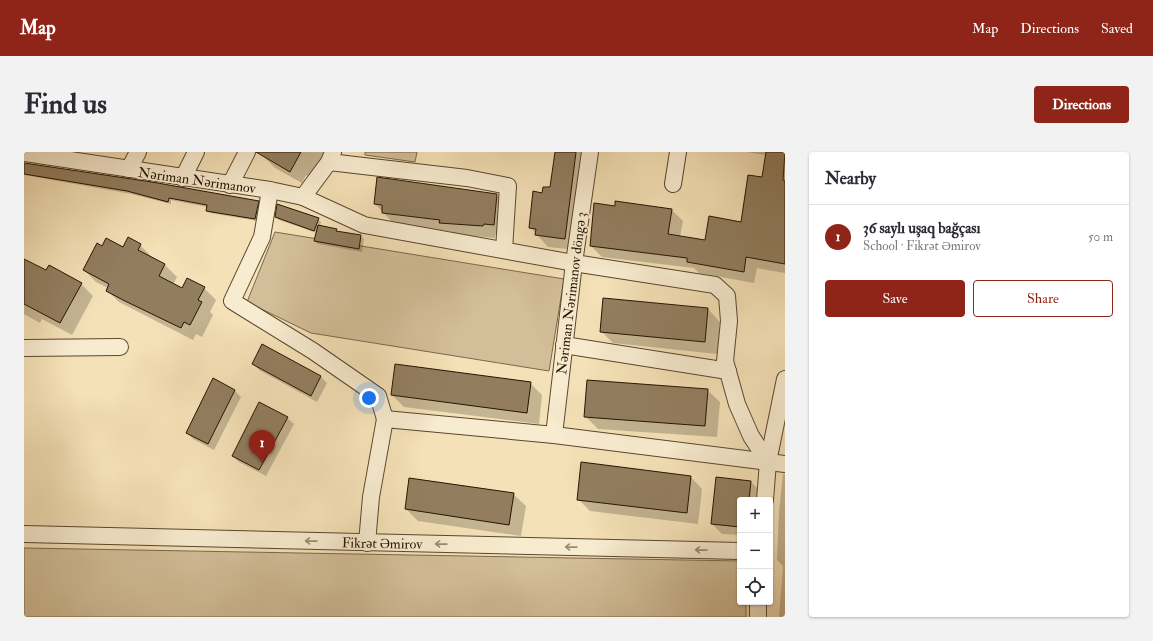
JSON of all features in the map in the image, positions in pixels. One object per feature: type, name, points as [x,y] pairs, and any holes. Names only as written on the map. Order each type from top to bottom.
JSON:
[{"type":"street","points":[[129,170],[138,152]]},
{"type":"street","points":[[183,178],[196,152]]},
{"type":"street","points":[[230,185],[247,152]]},
{"type":"street","name":"Nəriman Nərimanov döngə 3","points":[[554,435],[574,263],[590,152]]},
{"type":"street","points":[[673,184],[678,152]]},
{"type":"street","name":"Nəriman Nərimanov","points":[[24,153],[92,158],[129,170],[270,190],[303,197],[364,225],[574,263],[715,285],[727,296],[729,321],[725,361],[737,404],[751,436],[768,462]]},
{"type":"street","points":[[303,197],[331,157],[467,178],[508,186],[504,250]]},
{"type":"street","points":[[270,190],[262,237],[232,301],[313,351],[378,396],[385,419],[371,497],[367,543]]},
{"type":"street","points":[[564,346],[728,371]]},
{"type":"street","points":[[24,348],[120,347]]},
{"type":"street","points":[[765,497],[768,462],[785,379]]},
{"type":"street","points":[[385,419],[554,435],[785,464]]},
{"type":"street","name":"Fikrət Əmirov","points":[[24,534],[737,551]]},
{"type":"street","points":[[758,605],[758,617]]},
{"type":"shaded area","points":[[365,152],[417,152],[415,162],[365,155]]},
{"type":"shaded area","points":[[275,232],[564,279],[549,371],[311,333],[247,302]]},
{"type":"shaded area","points":[[24,548],[737,561],[737,605],[746,605],[746,617],[24,617]]},
{"type":"building","points":[[256,152],[301,152],[290,172]]},
{"type":"building","points":[[555,152],[576,152],[565,239],[535,235],[536,229],[529,228],[533,191],[542,193],[543,187],[550,187]]},
{"type":"building","points":[[766,152],[785,152],[783,180],[785,181],[785,264],[746,257],[744,272],[687,262],[687,258],[590,246],[594,203],[615,206],[615,201],[672,209],[668,234],[705,240],[709,216],[741,222],[748,175],[762,177]]},
{"type":"building","points":[[24,163],[152,182],[259,201],[255,219],[206,211],[207,205],[169,198],[168,202],[127,191],[24,174]]},
{"type":"building","points":[[377,177],[497,194],[494,225],[484,224],[483,226],[439,223],[440,220],[382,213],[382,205],[374,204]]},
{"type":"building","points":[[277,204],[319,218],[314,231],[275,217]]},
{"type":"building","points":[[318,225],[337,229],[336,231],[361,235],[359,249],[314,241]]},
{"type":"building","points":[[128,237],[141,244],[138,250],[165,264],[159,276],[182,288],[187,278],[205,287],[198,300],[202,302],[190,325],[184,322],[181,328],[125,301],[106,291],[109,284],[83,270],[97,243],[102,246],[106,238],[123,247]]},
{"type":"building","points":[[24,259],[46,270],[49,265],[82,283],[60,323],[24,304]]},
{"type":"building","points":[[603,298],[708,308],[705,342],[600,332]]},
{"type":"building","points":[[262,344],[321,376],[311,396],[252,364]]},
{"type":"building","points":[[395,364],[531,382],[527,413],[391,395]]},
{"type":"building","points":[[213,378],[235,390],[208,444],[186,433]]},
{"type":"building","points":[[587,380],[708,389],[705,426],[584,417]]},
{"type":"building","points":[[259,402],[288,417],[259,470],[232,456]]},
{"type":"building","points":[[581,462],[691,476],[687,513],[577,500]]},
{"type":"building","points":[[716,477],[751,481],[749,497],[737,497],[737,527],[711,524]]},
{"type":"building","points":[[409,478],[514,493],[509,525],[405,509]]},
{"type":"place","name":"36 saylı uşaq bağçası","points":[[262,463]]}]
